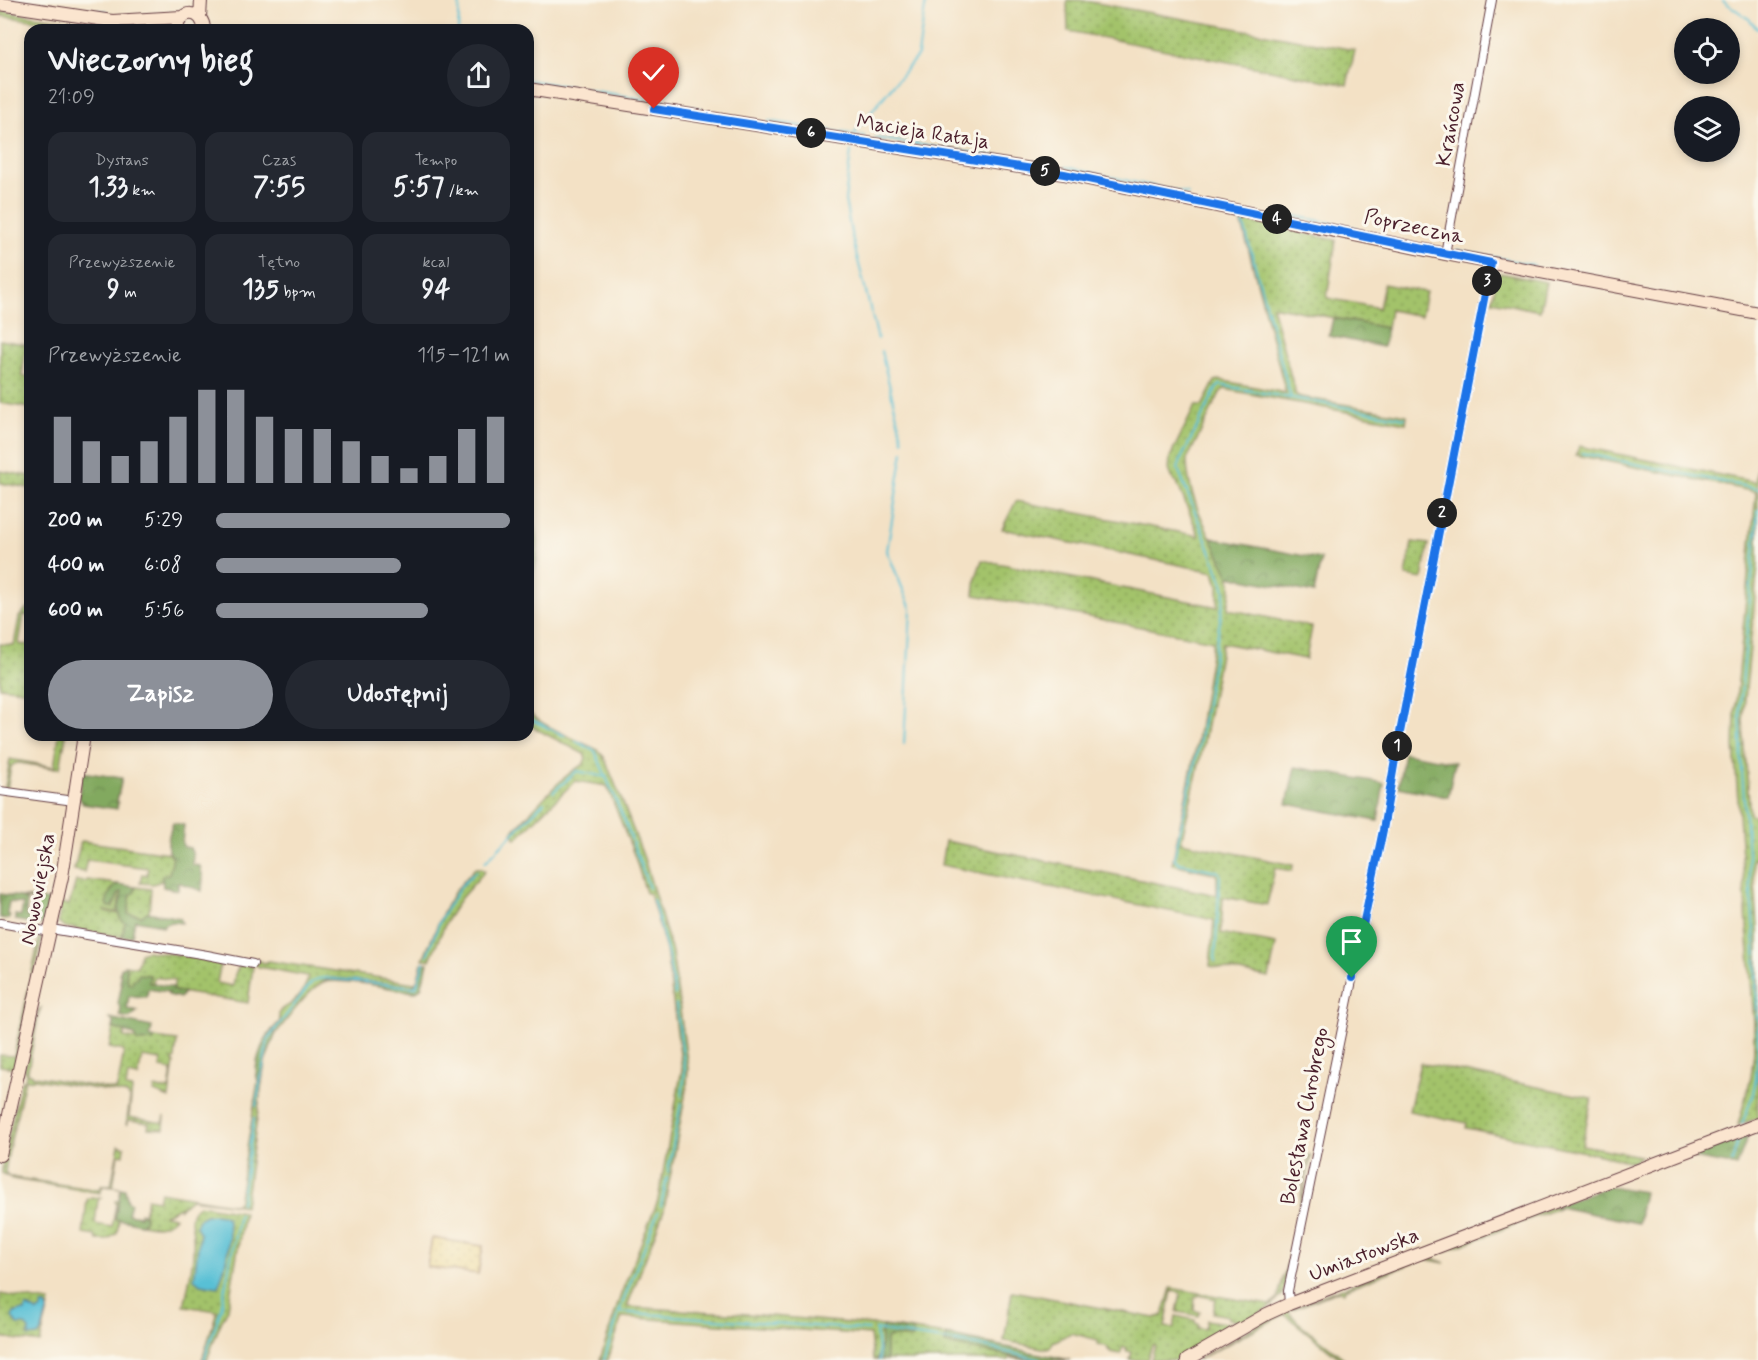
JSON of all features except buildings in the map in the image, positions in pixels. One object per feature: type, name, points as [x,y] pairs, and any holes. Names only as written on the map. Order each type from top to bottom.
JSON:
[{"type":"street","points":[[195,0],[199,22]]},
{"type":"street","points":[[199,22],[201,0]]},
{"type":"street","name":"Krańcowa","points":[[1445,254],[1492,0]]},
{"type":"street","points":[[0,4],[112,21],[149,19],[199,22]]},
{"type":"street","points":[[149,19],[166,24]]},
{"type":"street","name":"Macieja Rataja","points":[[534,90],[1064,174]]},
{"type":"street","name":"Poprzeczna","points":[[1064,174],[1445,254],[1758,313]]},
{"type":"street","name":"Bolesława Chrobrego","points":[[1289,1304],[1288,1291],[1383,830],[1491,263]]},
{"type":"street","name":"Nowowiejska","points":[[0,1155],[62,878],[83,741]]},
{"type":"street","points":[[0,790],[74,801]]},
{"type":"street","points":[[0,923],[253,964]]},
{"type":"street","name":"Umiastowska","points":[[1187,1360],[1267,1314],[1289,1304],[1758,1124]]},
{"type":"green space","points":[[1067,0],[1080,0],[1355,50],[1347,85],[1068,31]]},
{"type":"green space","points":[[0,11],[81,24],[62,24],[0,16]]},
{"type":"green space","points":[[1241,220],[1336,240],[1327,298],[1379,308],[1384,284],[1426,292],[1421,316],[1390,310],[1387,328],[1272,306],[1296,395],[1407,415],[1406,423],[1224,389],[1187,460],[1190,484],[1197,508],[1230,578],[1228,609],[1312,627],[1306,659],[1222,643],[1203,747],[1181,842],[1293,865],[1292,871],[1275,868],[1267,905],[1223,897],[1221,933],[1276,944],[1269,978],[1210,966],[1214,920],[941,865],[945,841],[1217,895],[1217,876],[1214,873],[1172,864],[1196,747],[1213,641],[974,595],[976,577],[982,560],[1218,607],[1218,585],[1214,572],[1002,529],[1016,501],[1199,536],[1177,483],[1173,480],[1169,470],[1170,457],[1195,406],[1202,406],[1215,381],[1219,380],[1286,393]]},
{"type":"green space","points":[[1500,273],[1546,282],[1540,311],[1492,301]]},
{"type":"green space","points":[[1333,318],[1387,328],[1383,347],[1329,336]]},
{"type":"green space","points":[[0,340],[24,344],[22,376],[24,376],[24,407],[0,403]]},
{"type":"green space","points":[[1579,446],[1755,482],[1758,461],[1758,564],[1743,721],[1750,815],[1758,816],[1758,860],[1753,859],[1758,927],[1758,1118],[1738,1125],[1751,1077],[1754,1023],[1734,746],[1735,713],[1756,492],[1576,455]]},
{"type":"green space","points":[[0,471],[24,475],[24,487],[0,483]]},
{"type":"green space","points":[[534,523],[538,547],[534,570]]},
{"type":"green space","points":[[1211,538],[1321,559],[1314,593],[1229,576]]},
{"type":"green space","points":[[1412,542],[1429,544],[1422,579],[1406,576]]},
{"type":"green space","points":[[24,611],[19,644],[24,645],[24,690],[0,687],[0,644],[14,645],[19,617]]},
{"type":"green space","points":[[534,716],[560,732],[598,750],[604,757],[644,858],[672,952],[688,1068],[687,1086],[664,1210],[627,1307],[749,1314],[883,1326],[877,1360],[873,1360],[870,1335],[622,1317],[608,1360],[600,1360],[621,1294],[658,1200],[682,1069],[666,950],[650,894],[646,893],[635,857],[607,786],[575,781],[516,839],[512,832],[556,785],[583,765],[586,758],[584,754],[534,728]]},
{"type":"green space","points":[[58,741],[65,741],[60,768],[14,764],[11,767],[7,789],[5,787],[10,759],[54,767]]},
{"type":"green space","points":[[1404,753],[1455,762],[1448,797],[1398,787]]},
{"type":"green space","points":[[1295,767],[1384,783],[1378,821],[1287,804]]},
{"type":"green space","points":[[82,772],[122,778],[117,809],[83,804],[79,797]]},
{"type":"green space","points":[[173,823],[184,825],[182,843],[184,847],[190,848],[193,855],[192,865],[200,866],[203,878],[202,891],[178,882],[178,890],[163,887],[162,876],[169,874],[173,858],[168,845]]},
{"type":"green space","points":[[81,841],[169,853],[173,857],[169,874],[162,876],[162,881],[153,884],[140,883],[142,874],[147,875],[148,868],[87,860],[84,872],[74,870]]},
{"type":"green space","points":[[475,868],[485,871],[461,898],[447,920],[430,960],[423,959],[443,912],[455,891]]},
{"type":"green space","points":[[87,880],[117,884],[110,892],[113,907],[119,893],[123,891],[119,900],[118,912],[103,911],[120,914],[125,923],[122,937],[65,927],[58,922],[61,903],[69,905],[76,881],[86,882]]},
{"type":"green space","points":[[117,884],[136,887],[134,893],[131,894],[128,914],[142,916],[147,912],[180,918],[182,923],[172,922],[163,927],[135,920],[132,936],[122,937],[125,923],[120,919],[118,912],[122,892],[119,893],[113,907],[109,907],[106,903],[110,892]]},
{"type":"green space","points":[[136,887],[151,889],[149,913],[142,916],[128,914],[131,894]]},
{"type":"green space","points":[[0,894],[20,897],[27,901],[27,918],[32,915],[33,901],[23,897],[51,901],[47,918],[40,925],[15,920],[15,915],[21,916],[23,904],[9,902],[7,914],[10,915],[9,919],[0,918]]},
{"type":"green space","points":[[43,933],[14,1068],[0,1066],[0,1055],[14,1056],[40,934]]},
{"type":"green space","points":[[146,951],[221,962],[217,983],[233,986],[235,974],[240,965],[253,966],[248,1003],[174,991],[174,980],[154,977],[153,983],[149,983],[150,976],[137,978],[129,984],[125,965],[137,967],[140,953]]},
{"type":"green space","points":[[255,959],[264,963],[269,961],[415,983],[413,986],[331,978],[308,995],[276,1033],[272,1030],[280,1021],[280,1011],[299,996],[308,976],[259,967],[253,963]]},
{"type":"green space","points":[[422,963],[428,963],[421,988],[415,992],[356,983],[323,982],[331,978],[413,986],[417,981]]},
{"type":"green space","points":[[125,965],[129,984],[132,984],[133,979],[139,974],[150,975],[149,983],[173,987],[174,991],[184,992],[180,998],[168,995],[168,992],[148,989],[147,997],[129,996],[127,1009],[138,1011],[129,1018],[119,1016],[121,1010],[118,1003],[122,983],[120,983],[121,975],[119,974]]},
{"type":"green space","points":[[41,1008],[28,1070],[28,1073],[35,1076],[116,1090],[124,1051],[109,1048],[113,1028],[125,1032],[124,1037],[135,1039],[138,1042],[153,1041],[155,1038],[177,1041],[169,1098],[154,1092],[155,1088],[169,1090],[172,1070],[160,1068],[161,1060],[142,1057],[138,1077],[128,1075],[126,1088],[132,1089],[129,1117],[163,1123],[165,1116],[164,1129],[148,1128],[149,1123],[129,1120],[126,1125],[130,1099],[127,1094],[35,1079],[25,1080],[5,1172],[16,1178],[99,1190],[102,1185],[111,1186],[119,1145],[125,1147],[124,1155],[118,1154],[113,1187],[121,1188],[103,1186],[100,1193],[12,1179],[2,1173],[21,1082],[25,1079],[24,1071],[38,1010]]},
{"type":"green space","points":[[109,1018],[152,1027],[150,1037],[155,1038],[153,1041],[138,1042],[135,1035],[113,1028],[114,1023]]},
{"type":"green space","points":[[272,1030],[276,1033],[265,1062],[262,1082],[258,1081],[256,1075],[257,1062],[262,1047]]},
{"type":"green space","points":[[1420,1063],[1592,1098],[1582,1145],[1640,1156],[1633,1162],[1466,1128],[1467,1123],[1409,1111]]},
{"type":"green space","points":[[258,1081],[262,1082],[245,1206],[192,1199],[179,1210],[181,1206],[164,1215],[175,1217],[164,1225],[141,1224],[145,1220],[147,1198],[158,1200],[160,1192],[231,1204],[238,1203]]},
{"type":"green space","points":[[1748,1135],[1737,1166],[1693,1158],[1694,1154]]},
{"type":"green space","points":[[1309,1155],[1311,1155],[1283,1294],[1272,1306],[1243,1322],[1213,1313],[1216,1299],[1199,1295],[1195,1297],[1194,1310],[1200,1312],[1199,1316],[1177,1312],[1181,1293],[1172,1291],[1165,1327],[1174,1328],[1176,1316],[1195,1320],[1198,1328],[1205,1329],[1207,1320],[1232,1324],[1235,1327],[1177,1360],[1151,1360],[1155,1345],[1152,1345],[1147,1360],[1130,1360],[1132,1352],[1126,1351],[1127,1348],[1123,1347],[1120,1354],[1110,1352],[1108,1347],[1097,1344],[1098,1340],[1071,1333],[1053,1342],[1047,1349],[1004,1341],[1012,1291],[1155,1318],[1163,1315],[1171,1288],[1270,1305],[1277,1300],[1292,1246]]},
{"type":"green space","points":[[1609,1186],[1644,1192],[1638,1223],[1554,1206]]},
{"type":"green space","points":[[121,1188],[125,1189],[128,1202],[131,1203],[128,1214],[140,1216],[140,1213],[144,1214],[145,1220],[141,1224],[115,1219]]},
{"type":"green space","points":[[91,1197],[101,1198],[98,1200],[95,1224],[112,1227],[115,1201],[118,1201],[115,1219],[119,1220],[117,1233],[107,1240],[97,1240],[95,1236],[83,1234],[87,1200]]},
{"type":"green space","points":[[199,1205],[244,1212],[228,1309],[207,1360],[202,1360],[217,1311],[184,1306],[193,1251],[190,1218]]},
{"type":"green space","points":[[1554,1206],[1558,1208],[1433,1256],[1445,1263],[1424,1259],[1345,1289],[1344,1292],[1338,1291],[1288,1311],[1298,1322],[1346,1360],[1342,1360],[1284,1314],[1197,1360],[1280,1312]]},
{"type":"green space","points":[[0,1294],[50,1302],[40,1343],[0,1337]]},
{"type":"green space","points":[[883,1326],[913,1330],[913,1338],[890,1337],[886,1339],[886,1360],[877,1360],[881,1344]]},
{"type":"green space","points":[[913,1330],[947,1335],[945,1344],[1031,1360],[1010,1358],[1009,1360],[886,1360],[886,1339],[890,1337],[912,1338]]},
{"type":"green space","points":[[947,1335],[1070,1360],[1031,1360],[945,1344]]},
{"type":"sand","points":[[432,1238],[483,1246],[478,1274],[427,1267]]},
{"type":"water","points":[[215,1214],[227,1218],[229,1236],[226,1262],[218,1287],[201,1284],[194,1279],[200,1233],[196,1226],[200,1218]]},
{"type":"water","points":[[42,1305],[46,1305],[48,1309],[42,1330],[38,1336],[29,1337],[29,1329],[25,1325],[17,1325],[12,1317],[14,1313],[25,1311],[26,1306],[37,1312]]},
{"type":"waterway","points":[[458,24],[460,0]]},
{"type":"waterway","points":[[855,134],[918,55],[926,0]]},
{"type":"waterway","points":[[1722,0],[1749,19],[1758,29]]},
{"type":"waterway","points":[[87,11],[106,11]]},
{"type":"waterway","points":[[534,81],[649,100]]},
{"type":"waterway","points":[[661,102],[702,109]]},
{"type":"waterway","points":[[769,121],[864,136]]},
{"type":"waterway","points":[[875,138],[1053,165]]},
{"type":"waterway","points":[[851,151],[845,200],[878,339]]},
{"type":"waterway","points":[[1066,167],[1188,194]]},
{"type":"waterway","points":[[1279,213],[1356,228]]},
{"type":"waterway","points":[[1215,961],[1220,874],[1217,871],[1179,863],[1174,858],[1199,745],[1225,591],[1178,469],[1220,385],[1291,398],[1243,222]]},
{"type":"waterway","points":[[1457,250],[1534,265]]},
{"type":"waterway","points":[[881,351],[903,441]]},
{"type":"waterway","points":[[1293,398],[1405,418]]},
{"type":"waterway","points":[[903,451],[887,551],[911,609],[904,744]]},
{"type":"waterway","points":[[1582,453],[1758,489]]},
{"type":"waterway","points":[[1742,1124],[1752,1098],[1756,1079],[1758,1045],[1755,945],[1742,772],[1740,707],[1758,510]]},
{"type":"waterway","points":[[534,721],[565,736]]},
{"type":"waterway","points":[[576,741],[595,751],[626,824],[649,888]]},
{"type":"waterway","points":[[553,792],[577,771],[606,777]]},
{"type":"waterway","points":[[485,862],[544,802]]},
{"type":"waterway","points":[[427,955],[441,918],[461,886],[476,871]]},
{"type":"waterway","points":[[653,900],[667,951],[675,995]]},
{"type":"waterway","points":[[256,1106],[268,1039],[311,983],[325,978],[416,987],[424,962]]},
{"type":"waterway","points":[[676,1005],[685,1070],[682,1097]]},
{"type":"waterway","points":[[668,1172],[681,1103]]},
{"type":"waterway","points":[[241,1203],[254,1118]]},
{"type":"waterway","points":[[1732,1162],[1738,1140]]},
{"type":"waterway","points":[[661,1206],[667,1177]]},
{"type":"waterway","points":[[604,1360],[619,1312],[658,1212]]},
{"type":"waterway","points":[[204,1360],[221,1309],[239,1214]]},
{"type":"waterway","points":[[619,1312],[868,1330]]},
{"type":"waterway","points":[[875,1330],[977,1345],[1040,1360]]},
{"type":"waterway","points":[[876,1330],[879,1360]]},
{"type":"route","points":[[654,109],[1064,174],[1491,263],[1383,830],[1352,978]]}]
